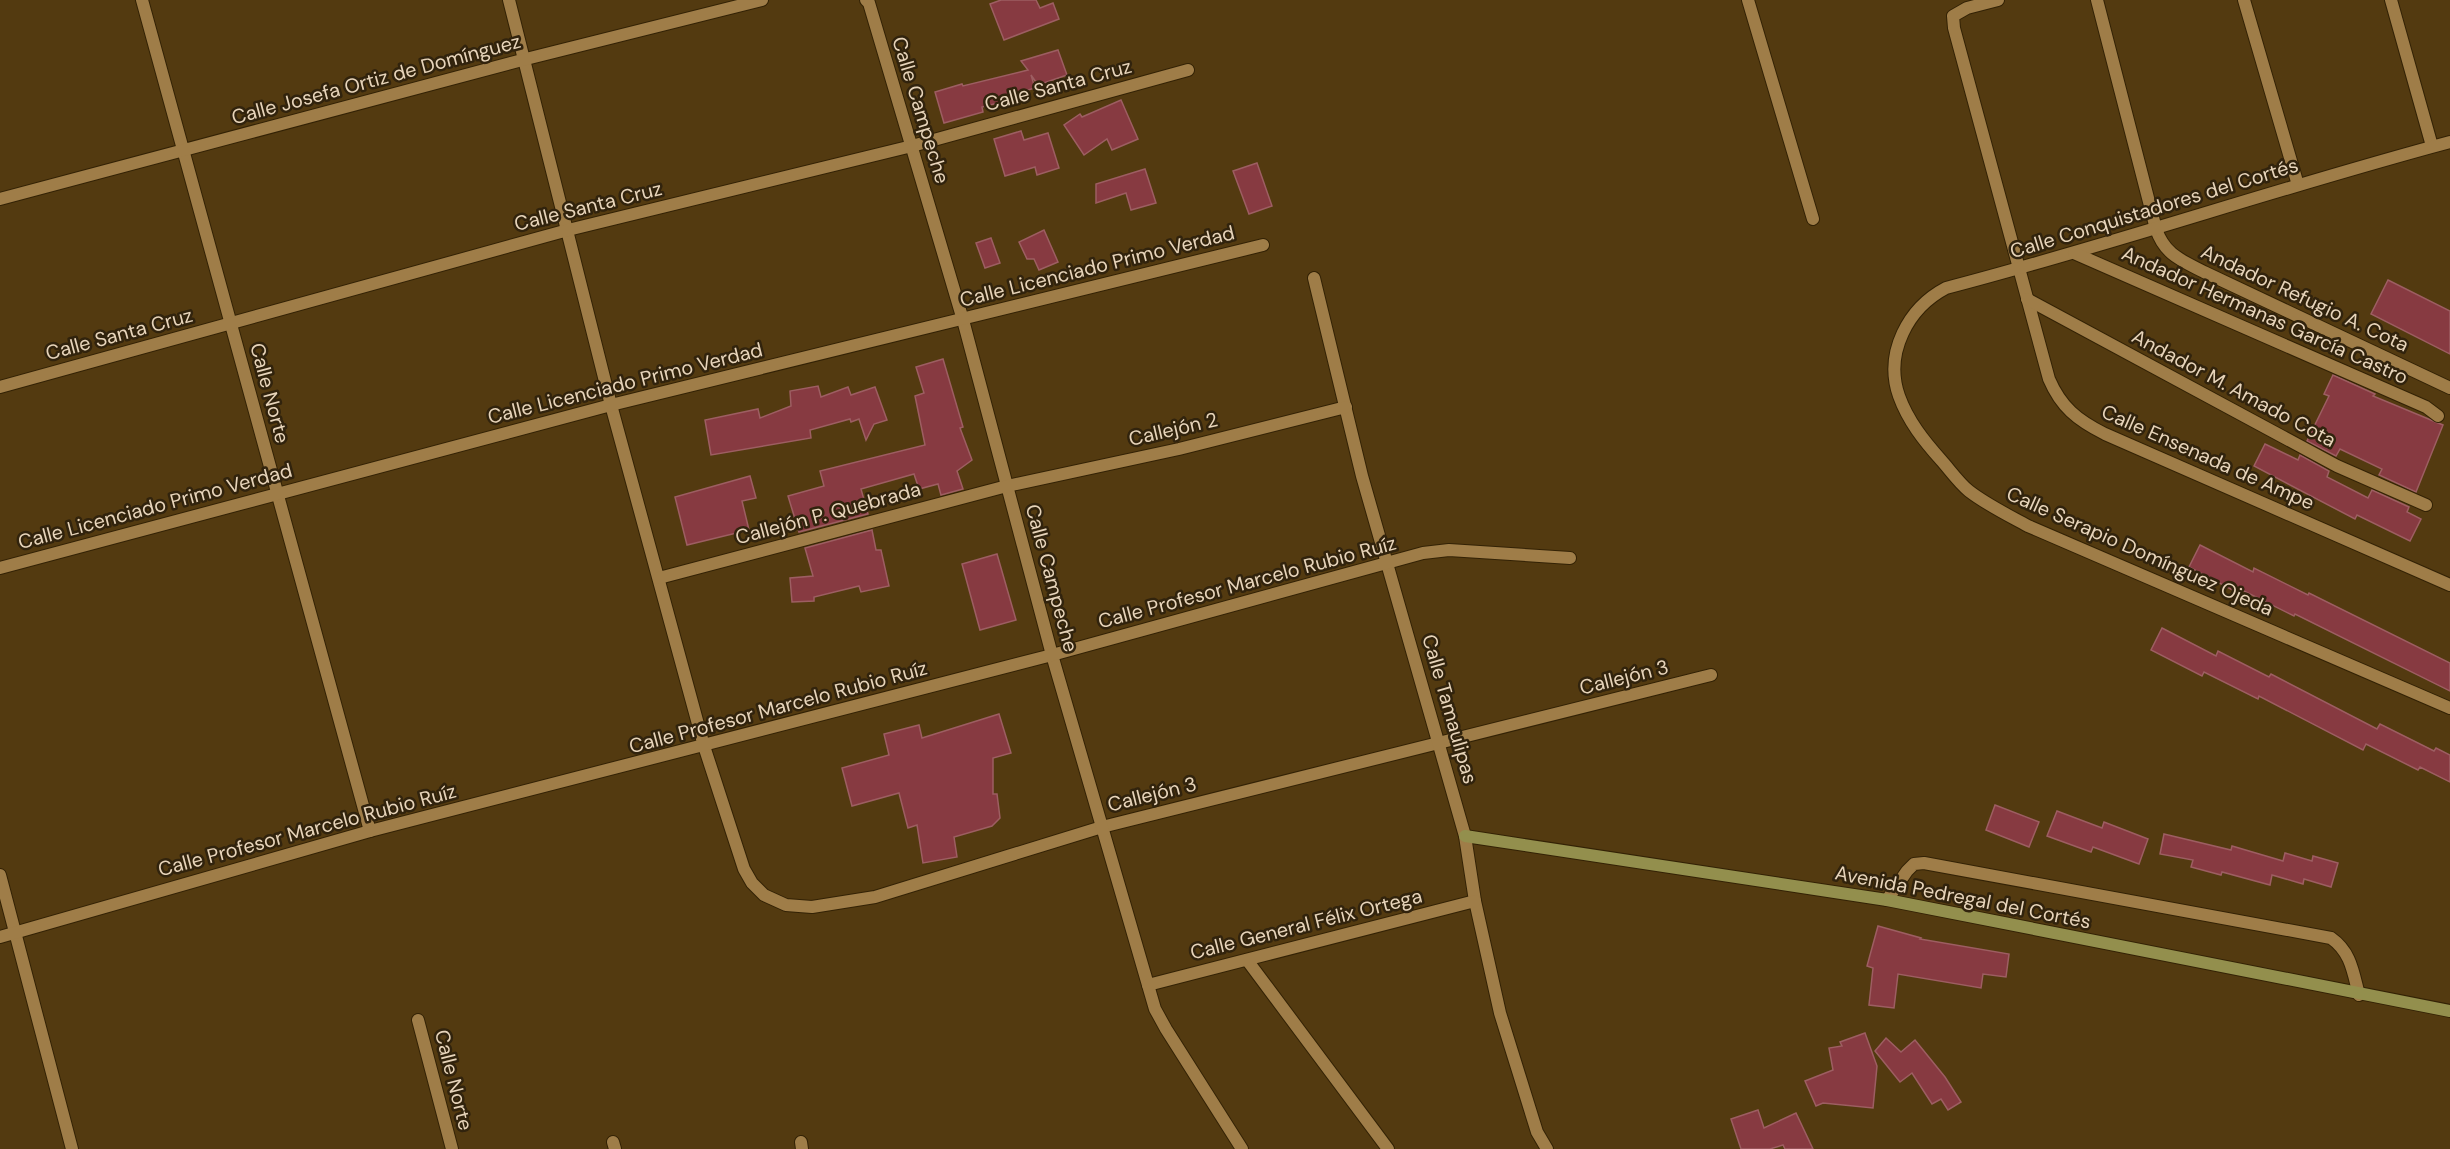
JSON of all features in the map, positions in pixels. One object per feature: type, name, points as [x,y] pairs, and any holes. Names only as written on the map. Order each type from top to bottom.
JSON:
[{"type":"street","name":"Calle Norte","points":[[142,0],[370,831]]},
{"type":"street","name":"Callejón 3","points":[[509,0],[526,59],[611,405],[704,746],[744,868],[752,883],[775,901],[799,908],[874,897],[1102,827],[1711,675]]},
{"type":"street","name":"Calle Josefa Ortiz de Domínguez","points":[[0,199],[526,59],[762,0]]},
{"type":"street","name":"Calle Campeche","points":[[866,0],[869,3],[963,320],[1052,655],[1155,1009],[1242,1149]]},
{"type":"street","points":[[1748,0],[1813,219]]},
{"type":"street","name":"Calle Ensenada de Ampe","points":[[1998,0],[1967,8],[1953,16],[1954,28],[2049,379],[2057,397],[2085,424],[2450,585]]},
{"type":"street","name":"Andador Refugio A. Cota","points":[[2097,0],[2156,229],[2161,243],[2168,252],[2450,388]]},
{"type":"street","points":[[2244,0],[2298,185]]},
{"type":"street","points":[[2391,0],[2432,146]]},
{"type":"street","name":"Calle Santa Cruz","points":[[0,387],[568,230],[912,146],[1188,70]]},
{"type":"street","name":"Calle Conquistadores del Cortés","points":[[1897,349],[1908,321],[1933,295],[1946,288],[2019,269],[2450,142]]},
{"type":"street","name":"Calle Licenciado Primo Verdad","points":[[0,568],[611,405],[1263,245]]},
{"type":"street","name":"Andador Hermanas García Castro","points":[[2074,253],[2426,407],[2438,416]]},
{"type":"street","name":"Calle Tamaulipas","points":[[1314,278],[1362,476],[1465,836],[1475,901],[1500,1013],[1517,1075],[1537,1132],[1547,1149]]},
{"type":"street","name":"Andador M. Amado Cota","points":[[2027,299],[2337,466],[2426,505]]},
{"type":"street","name":"Calle Serapio Domínguez Ojeda","points":[[1897,349],[1895,364],[1898,394],[1919,436],[1968,490],[2028,526],[2450,708]]},
{"type":"street","name":"Callejón 2","points":[[1008,486],[1179,449],[1346,407]]},
{"type":"street","name":"Callejón P. Quebrada","points":[[659,578],[1008,486]]},
{"type":"street","name":"Calle Profesor Marcelo Rubio Ruíz","points":[[0,937],[370,831],[1052,655],[1433,551],[1449,550],[1570,558]]},
{"type":"street","name":"Avenida Pedregal del Cortés","points":[[1465,836],[1887,900],[2359,995],[2450,1011]]},
{"type":"street","points":[[1887,900],[1907,870],[1914,864],[1924,863],[2331,938],[2342,946],[2350,957],[2359,995]]},
{"type":"street","points":[[0,875],[72,1149]]},
{"type":"street","name":"Calle General Félix Ortega","points":[[1148,985],[1475,901]]},
{"type":"street","points":[[1247,960],[1388,1149]]},
{"type":"street","name":"Calle Norte","points":[[418,1020],[452,1149]]},
{"type":"building","points":[[1001,0],[1036,0],[1040,8],[1053,3],[1059,19],[1004,40],[990,4]]},
{"type":"building","points":[[1058,50],[1067,75],[1038,85],[1031,75],[1035,88],[1001,98],[1002,102],[982,107],[983,112],[944,123],[935,92],[1028,70],[1021,61]]},
{"type":"building","points":[[1121,100],[1138,139],[1112,150],[1107,139],[1084,155],[1064,125],[1080,114],[1082,117]]},
{"type":"building","points":[[1021,131],[1024,140],[1048,133],[1059,168],[1037,175],[1035,167],[1005,176],[994,139]]},
{"type":"building","points":[[1257,163],[1272,206],[1249,214],[1233,171]]},
{"type":"building","points":[[1145,169],[1156,203],[1131,210],[1126,193],[1096,203],[1096,184]]},
{"type":"building","points":[[1044,230],[1058,262],[1039,270],[1034,259],[1027,259],[1019,242]]},
{"type":"building","points":[[991,238],[1000,263],[985,268],[976,243]]},
{"type":"building","points":[[2388,280],[2450,311],[2450,354],[2371,314]]},
{"type":"building","points":[[943,359],[963,427],[960,428],[972,460],[957,471],[963,489],[941,495],[938,484],[919,489],[914,474],[861,489],[868,514],[799,532],[788,496],[824,486],[820,471],[925,445],[915,396],[924,393],[916,367]]},
{"type":"building","points":[[2333,375],[2375,394],[2373,396],[2443,425],[2416,492],[2379,475],[2382,469],[2340,449],[2336,456],[2307,441],[2329,396],[2324,394]]},
{"type":"building","points":[[818,386],[821,397],[848,387],[851,395],[875,387],[887,420],[874,424],[866,440],[859,419],[851,422],[850,419],[810,430],[811,438],[711,455],[705,420],[758,409],[760,418],[791,406],[790,391]]},
{"type":"building","points":[[2265,444],[2298,460],[2300,455],[2329,471],[2327,477],[2368,498],[2372,490],[2409,507],[2407,512],[2421,519],[2410,541],[2357,515],[2355,519],[2254,466]]},
{"type":"building","points":[[750,476],[756,498],[742,501],[749,530],[687,545],[675,497]]},
{"type":"building","points":[[872,530],[876,550],[881,550],[889,586],[861,592],[859,586],[814,597],[814,601],[792,602],[790,578],[813,576],[805,548]]},
{"type":"building","points":[[2200,545],[2253,572],[2254,568],[2308,595],[2309,593],[2450,663],[2450,691],[2295,614],[2294,616],[2242,590],[2240,594],[2189,567]]},
{"type":"building","points":[[997,554],[1016,620],[980,630],[962,564]]},
{"type":"building","points":[[2162,628],[2216,656],[2218,651],[2269,677],[2271,674],[2377,729],[2380,724],[2434,751],[2436,748],[2450,755],[2450,782],[2420,767],[2418,770],[2366,744],[2363,750],[2259,696],[2258,699],[2204,672],[2202,676],[2151,650]]},
{"type":"building","points":[[999,714],[1011,753],[993,758],[993,794],[997,794],[1000,818],[992,826],[954,837],[957,857],[923,863],[917,825],[908,828],[899,793],[852,806],[842,768],[889,755],[884,734],[919,725],[922,738]]},
{"type":"building","points":[[1995,805],[2039,822],[2029,847],[1986,830]]},
{"type":"building","points":[[2057,811],[2102,828],[2104,822],[2148,839],[2139,864],[2093,847],[2091,852],[2047,836]]},
{"type":"building","points":[[2164,834],[2231,850],[2232,846],[2283,861],[2285,853],[2312,861],[2313,856],[2338,863],[2331,887],[2304,879],[2303,884],[2272,875],[2270,885],[2222,872],[2221,875],[2191,867],[2193,860],[2160,854]]},
{"type":"building","points":[[1878,926],[1920,939],[2009,954],[2006,977],[1983,974],[1981,988],[1898,974],[1894,1008],[1869,1005],[1873,968],[1867,966]]},
{"type":"building","points":[[1865,1033],[1877,1066],[1873,1108],[1823,1103],[1816,1106],[1805,1081],[1833,1070],[1829,1048],[1842,1046],[1840,1042]]},
{"type":"building","points":[[1886,1038],[1901,1052],[1915,1040],[1945,1077],[1961,1102],[1948,1110],[1941,1099],[1932,1104],[1912,1073],[1900,1082],[1875,1051]]},
{"type":"building","points":[[1758,1110],[1764,1128],[1796,1113],[1813,1149],[1785,1149],[1783,1145],[1770,1149],[1741,1149],[1731,1119]]}]
